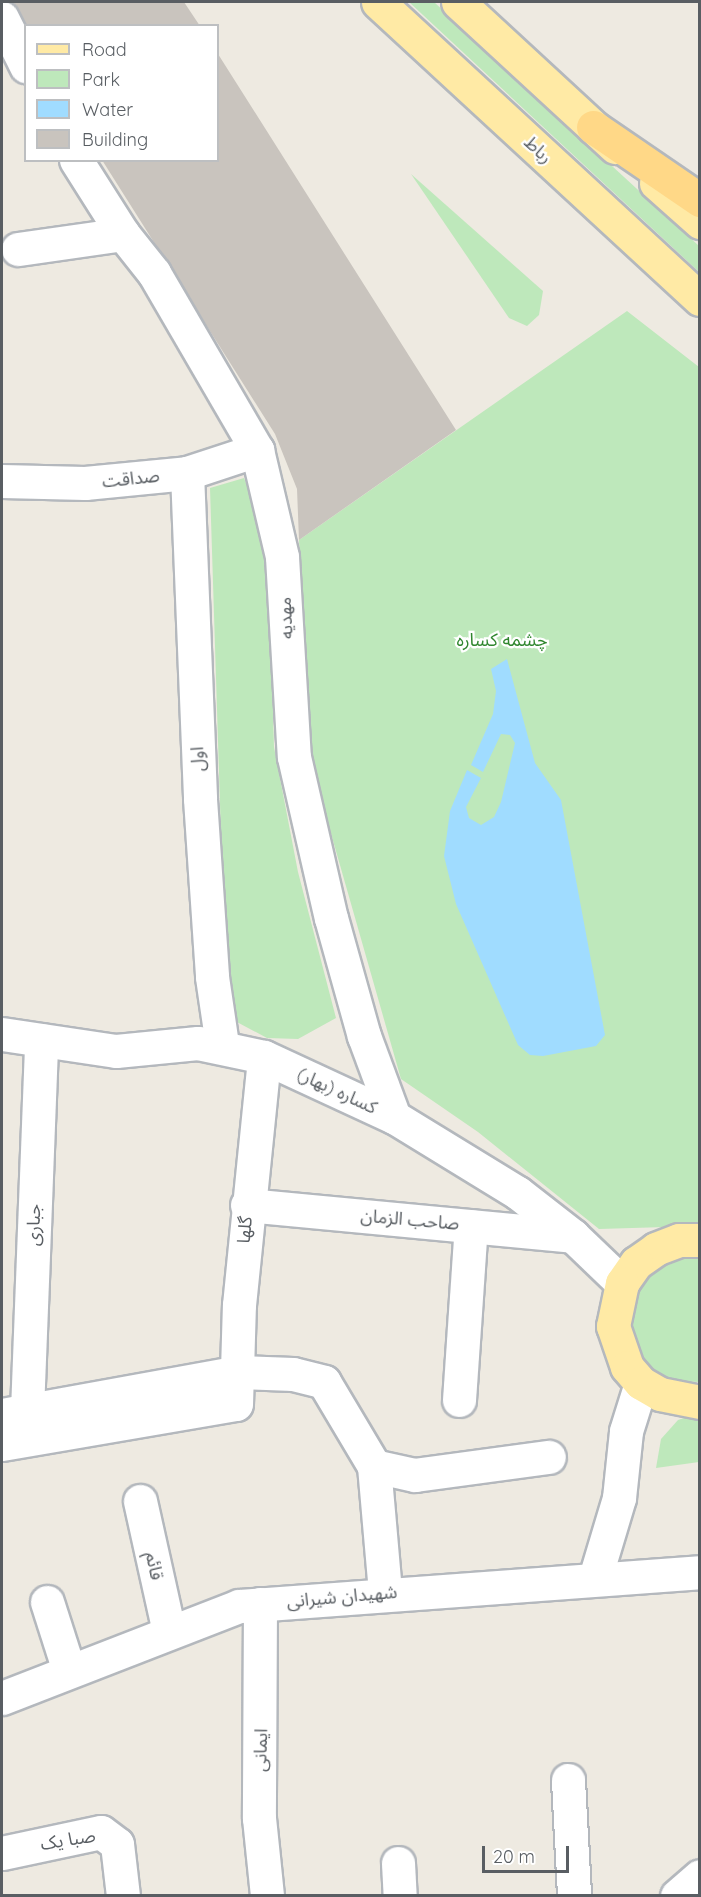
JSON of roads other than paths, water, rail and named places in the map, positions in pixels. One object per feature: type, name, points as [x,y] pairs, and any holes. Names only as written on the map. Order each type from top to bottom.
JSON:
[{"type":"highway","points":[[593,127],[699,200]]},
{"type":"main road","name":"رباط","points":[[378,2],[699,298]]},
{"type":"main road","points":[[458,2],[699,222]]},
{"type":"main road","points":[[699,1240],[679,1240],[656,1249],[636,1263],[622,1283],[615,1304],[615,1336],[627,1367],[641,1383],[680,1401],[699,1402]]},
{"type":"street","points":[[2,18],[24,62]]},
{"type":"street","name":"مهدیه","points":[[77,162],[123,234],[154,273],[257,450],[282,557],[294,757],[331,918],[364,1036],[394,1117]]},
{"type":"street","points":[[18,249],[123,234]]},
{"type":"street","name":"صداقت","points":[[2,481],[85,483],[187,473],[257,450]]},
{"type":"street","name":"اول","points":[[187,473],[200,799],[212,977],[222,1045]]},
{"type":"street","name":"کساره (بهار)","points":[[2,1034],[116,1051],[198,1043],[222,1045],[264,1057],[394,1117],[518,1193],[573,1236],[622,1283]]},
{"type":"street","name":"جباری","points":[[14,1413],[41,1040]]},
{"type":"street","name":"گلها","points":[[2,1444],[236,1404],[239,1372],[239,1305],[247,1205],[264,1057]]},
{"type":"street","name":"صاحب الزمان","points":[[247,1205],[573,1236]]},
{"type":"street","points":[[459,1400],[471,1226]]},
{"type":"street","points":[[14,1413],[239,1372],[294,1374],[324,1382],[374,1466],[385,1593]]},
{"type":"street","points":[[596,1578],[619,1497],[626,1431],[641,1383]]},
{"type":"street","points":[[374,1466],[415,1475],[549,1457]]},
{"type":"street","name":"قائم","points":[[140,1501],[169,1632]]},
{"type":"street","name":"شهیدان شیرانی","points":[[2,1698],[239,1606],[385,1593],[699,1572]]},
{"type":"street","points":[[47,1602],[69,1671]]},
{"type":"street","name":"ایمانی","points":[[260,1604],[259,1818],[267,1896]]},
{"type":"street","points":[[568,1779],[573,1896]]},
{"type":"street","name":"صبا یک","points":[[2,1853],[101,1832],[117,1844],[123,1896]]},
{"type":"street","points":[[398,1863],[400,1896]]},
{"type":"street","points":[[677,1896],[699,1876]]},
{"type":"water","points":[[507,659],[535,763],[561,800],[605,1035],[596,1046],[543,1056],[530,1055],[518,1045],[456,904],[444,856],[450,811],[467,770],[481,778],[466,807],[469,818],[481,825],[494,817],[501,802],[515,743],[510,735],[501,734],[483,772],[471,765],[493,714],[496,691],[491,669]]},
{"type":"park label","name":"چشمه کساره","points":[[502,640]]}]
